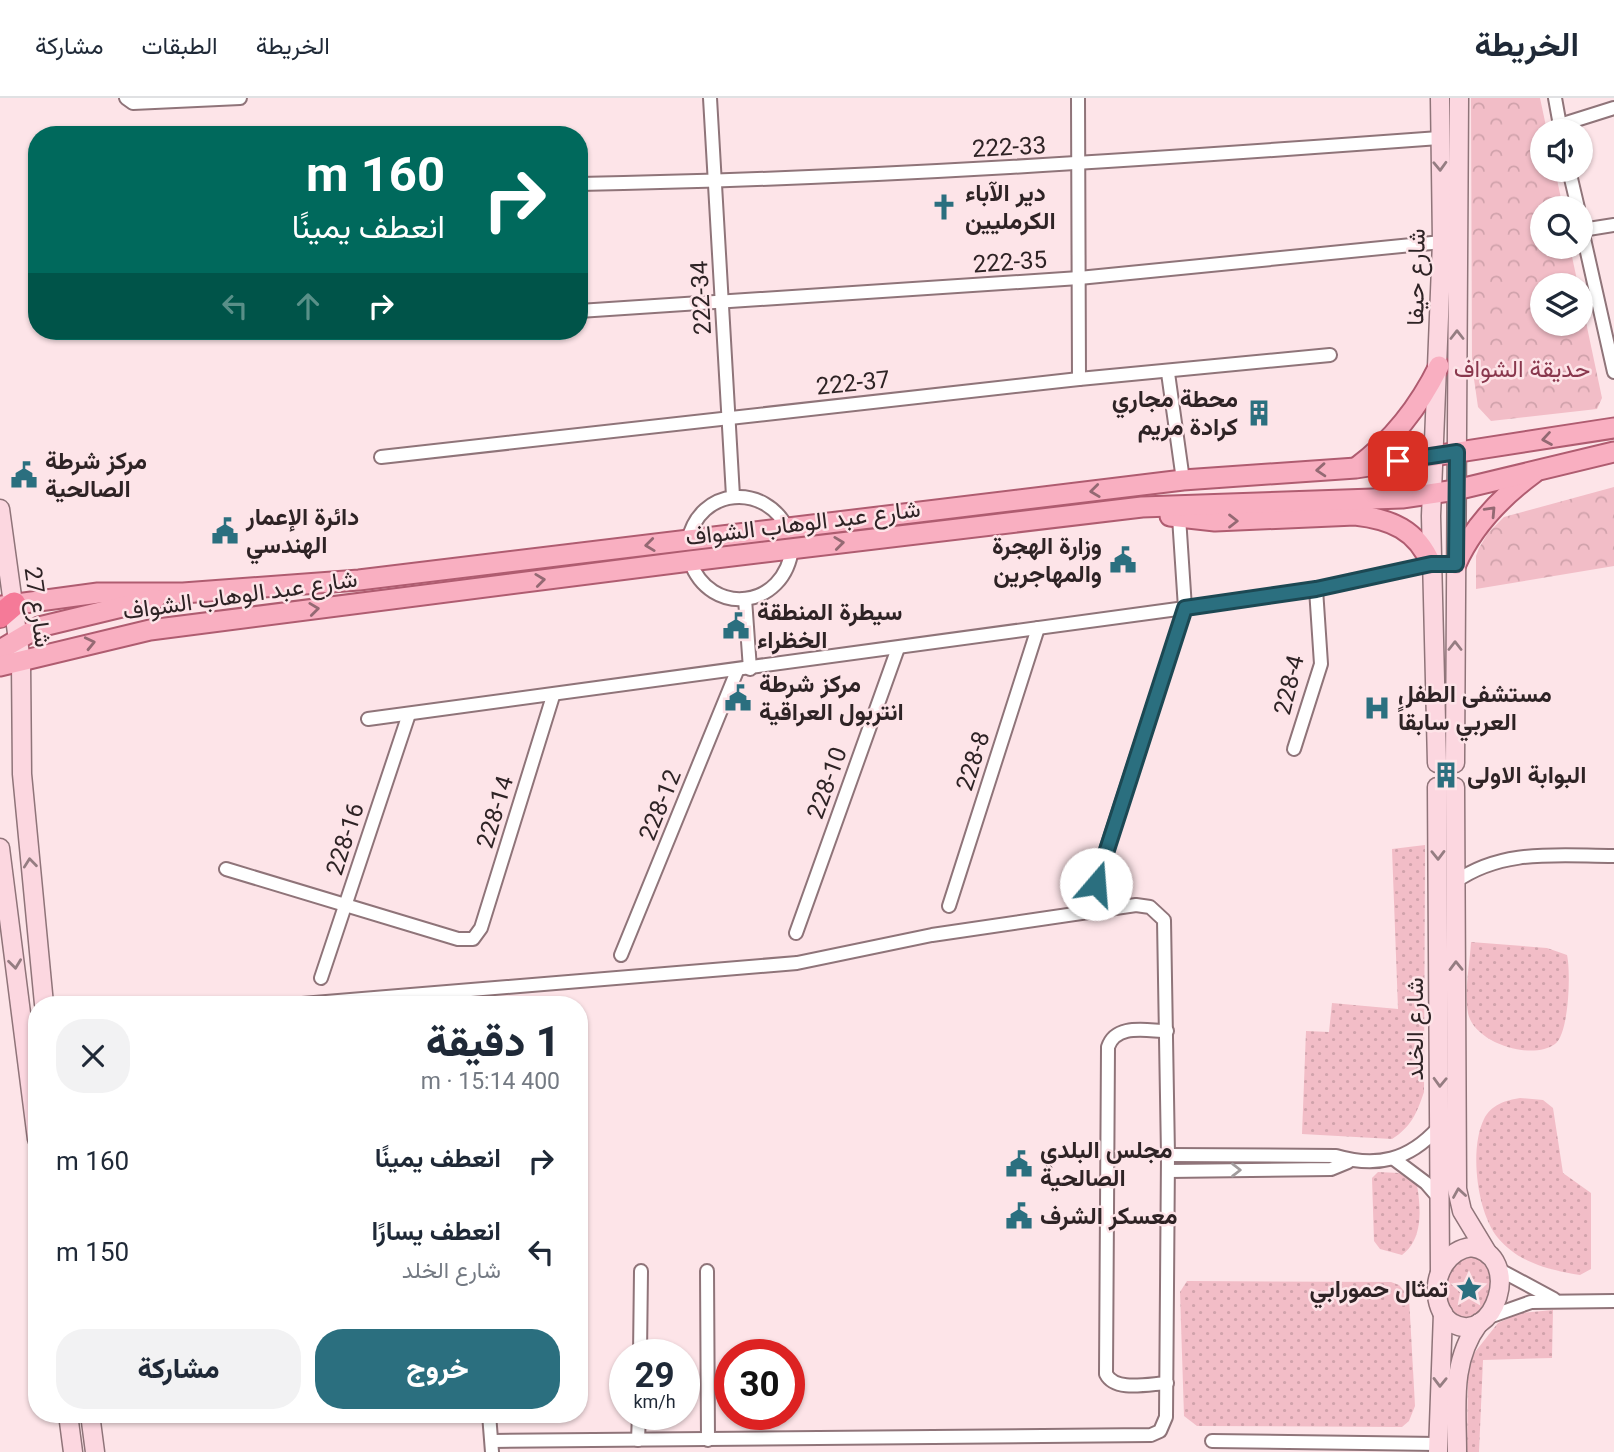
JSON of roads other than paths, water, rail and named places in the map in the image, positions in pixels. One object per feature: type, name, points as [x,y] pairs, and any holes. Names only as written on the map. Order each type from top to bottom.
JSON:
[{"type":"main road","name":"شارع حيفا","points":[[1434,456],[1442,242],[1440,98]]},
{"type":"main road","name":"شارع حيفا","points":[[1457,452],[1459,98]]},
{"type":"main road","points":[[1356,467],[1383,446],[1407,420],[1439,366]]},
{"type":"main road","name":"شارع عبد الوهاب الشواف","points":[[790,539],[1183,480],[1356,467],[1614,429]]},
{"type":"main road","points":[[1434,456],[1431,564],[1446,763],[1456,564],[1457,452]]},
{"type":"main road","name":"شارع عبد الوهاب الشواف","points":[[0,666],[150,630],[689,551],[790,539],[1142,507],[1402,498],[1456,491],[1540,468],[1614,452]]},
{"type":"main road","points":[[1456,564],[1467,539],[1482,521],[1508,494],[1540,468]]},
{"type":"main road","points":[[1142,507],[1179,517],[1215,521],[1355,515],[1377,517],[1394,522],[1415,537],[1424,546],[1431,564]]},
{"type":"main road","name":"شارع 27","points":[[0,509],[5,609],[18,637],[21,662],[22,774],[43,996]]},
{"type":"main road","name":"شارع عبد الوهاب الشواف","points":[[5,609],[98,593],[183,593],[689,551]]},
{"type":"main road","points":[[0,650],[18,637],[50,624],[183,593]]},
{"type":"main road","name":"شارع الخلد","points":[[1440,1272],[1438,1128],[1449,1039],[1455,882],[1446,787],[1449,1039],[1457,1189],[1462,1210],[1488,1254]]},
{"type":"main road","points":[[0,848],[28,1068]]},
{"type":"main road","points":[[1438,1448],[1443,1313],[1437,1291],[1440,1272],[1451,1256],[1462,1249],[1476,1248],[1488,1254],[1498,1269],[1498,1298],[1463,1348],[1457,1369],[1457,1452]]},
{"type":"main road","points":[[1443,1313],[1461,1326],[1482,1321]]},
{"type":"main road","points":[[69,1423],[73,1452]]},
{"type":"main road","points":[[91,1423],[95,1452]]},
{"type":"street","points":[[127,98],[134,103],[240,98]]},
{"type":"street","name":"222-34","points":[[710,98],[733,496]]},
{"type":"street","points":[[1078,98],[1079,379]]},
{"type":"street","points":[[1555,98],[1559,119]]},
{"type":"street","points":[[1585,119],[1614,108]]},
{"type":"street","name":"222-33","points":[[588,184],[715,182],[1078,165],[1439,138]]},
{"type":"street","points":[[1593,225],[1614,225]]},
{"type":"street","name":"222-35","points":[[588,311],[722,304],[1079,278],[1442,242]]},
{"type":"street","points":[[1589,259],[1614,372]]},
{"type":"street","name":"222-37","points":[[381,457],[1079,379],[1168,373],[1330,355]]},
{"type":"street","points":[[1168,373],[1183,480]]},
{"type":"street","points":[[733,496],[751,497],[767,503],[780,515],[790,539],[788,567],[778,583],[763,594],[745,599],[727,598],[710,590],[697,577],[689,551],[693,525],[703,511],[717,501],[733,496]]},
{"type":"street","points":[[1096,884],[1185,608],[1179,517]]},
{"type":"street","points":[[368,719],[554,696],[1185,608],[1316,589],[1431,564],[1456,564]]},
{"type":"street","name":"228-4","points":[[1294,749],[1321,664],[1316,589]]},
{"type":"street","points":[[744,670],[745,599]]},
{"type":"street","name":"228-8","points":[[949,906],[1038,628]]},
{"type":"street","name":"228-10","points":[[796,933],[898,648]]},
{"type":"street","name":"228-12","points":[[621,955],[744,670]]},
{"type":"street","name":"228-14","points":[[345,905],[458,939],[473,939],[481,928],[554,696]]},
{"type":"street","name":"228-16","points":[[321,978],[409,714]]},
{"type":"street","points":[[1455,882],[1492,861],[1518,856],[1614,856]]},
{"type":"street","points":[[226,869],[345,905]]},
{"type":"street","points":[[472,996],[797,963],[932,935],[1143,905],[1156,911],[1166,926],[1167,1383],[1165,1422],[1160,1431],[1151,1435],[638,1440],[492,1446],[490,1423]]},
{"type":"street","points":[[1167,1031],[1121,1032],[1112,1038],[1108,1047],[1106,1360],[1106,1374],[1114,1384],[1167,1383]]},
{"type":"street","points":[[1168,1171],[1331,1169],[1348,1162],[1394,1159],[1409,1154],[1438,1128]]},
{"type":"street","points":[[1168,1154],[1336,1156],[1348,1162]]},
{"type":"street","points":[[1394,1159],[1426,1183],[1439,1198]]},
{"type":"street","points":[[1498,1269],[1537,1293],[1564,1301]]},
{"type":"street","points":[[707,1270],[708,1440]]},
{"type":"street","points":[[640,1339],[641,1271]]},
{"type":"street","points":[[1482,1321],[1531,1302],[1614,1301]]},
{"type":"street","points":[[638,1430],[638,1440]]},
{"type":"street","points":[[1212,1441],[1438,1448]]},
{"type":"place","name":"دير الآباء الكرمليين","points":[[944,207]]},
{"type":"place","name":"محطة مجاري كرادة مريم","points":[[1259,413]]},
{"type":"place","name":"مركز شرطة الصالحية","points":[[24,475]]},
{"type":"place","name":"دائرة الإعمار الهندسي","points":[[225,531]]},
{"type":"place","name":"وزارة الهجرة والمهاجرين","points":[[1123,560]]},
{"type":"place","name":"سيطرة المنطقة الخظراء","points":[[736,626]]},
{"type":"place","name":"مركز شرطة انتربول العراقية","points":[[738,698]]},
{"type":"place","name":"مستشفى الطفل العربي سابقاً","points":[[1377,708]]},
{"type":"place","name":"البوابة الاولى","points":[[1446,775]]},
{"type":"place","name":"مجلس البلدي الصالحية","points":[[1019,1164]]},
{"type":"place","name":"معسكر الشرف","points":[[1019,1216]]},
{"type":"place","name":"تمثال حمورابي","points":[[1469,1289]]},
{"type":"park label","name":"حديقة الشواف","points":[[1522,369]]}]
